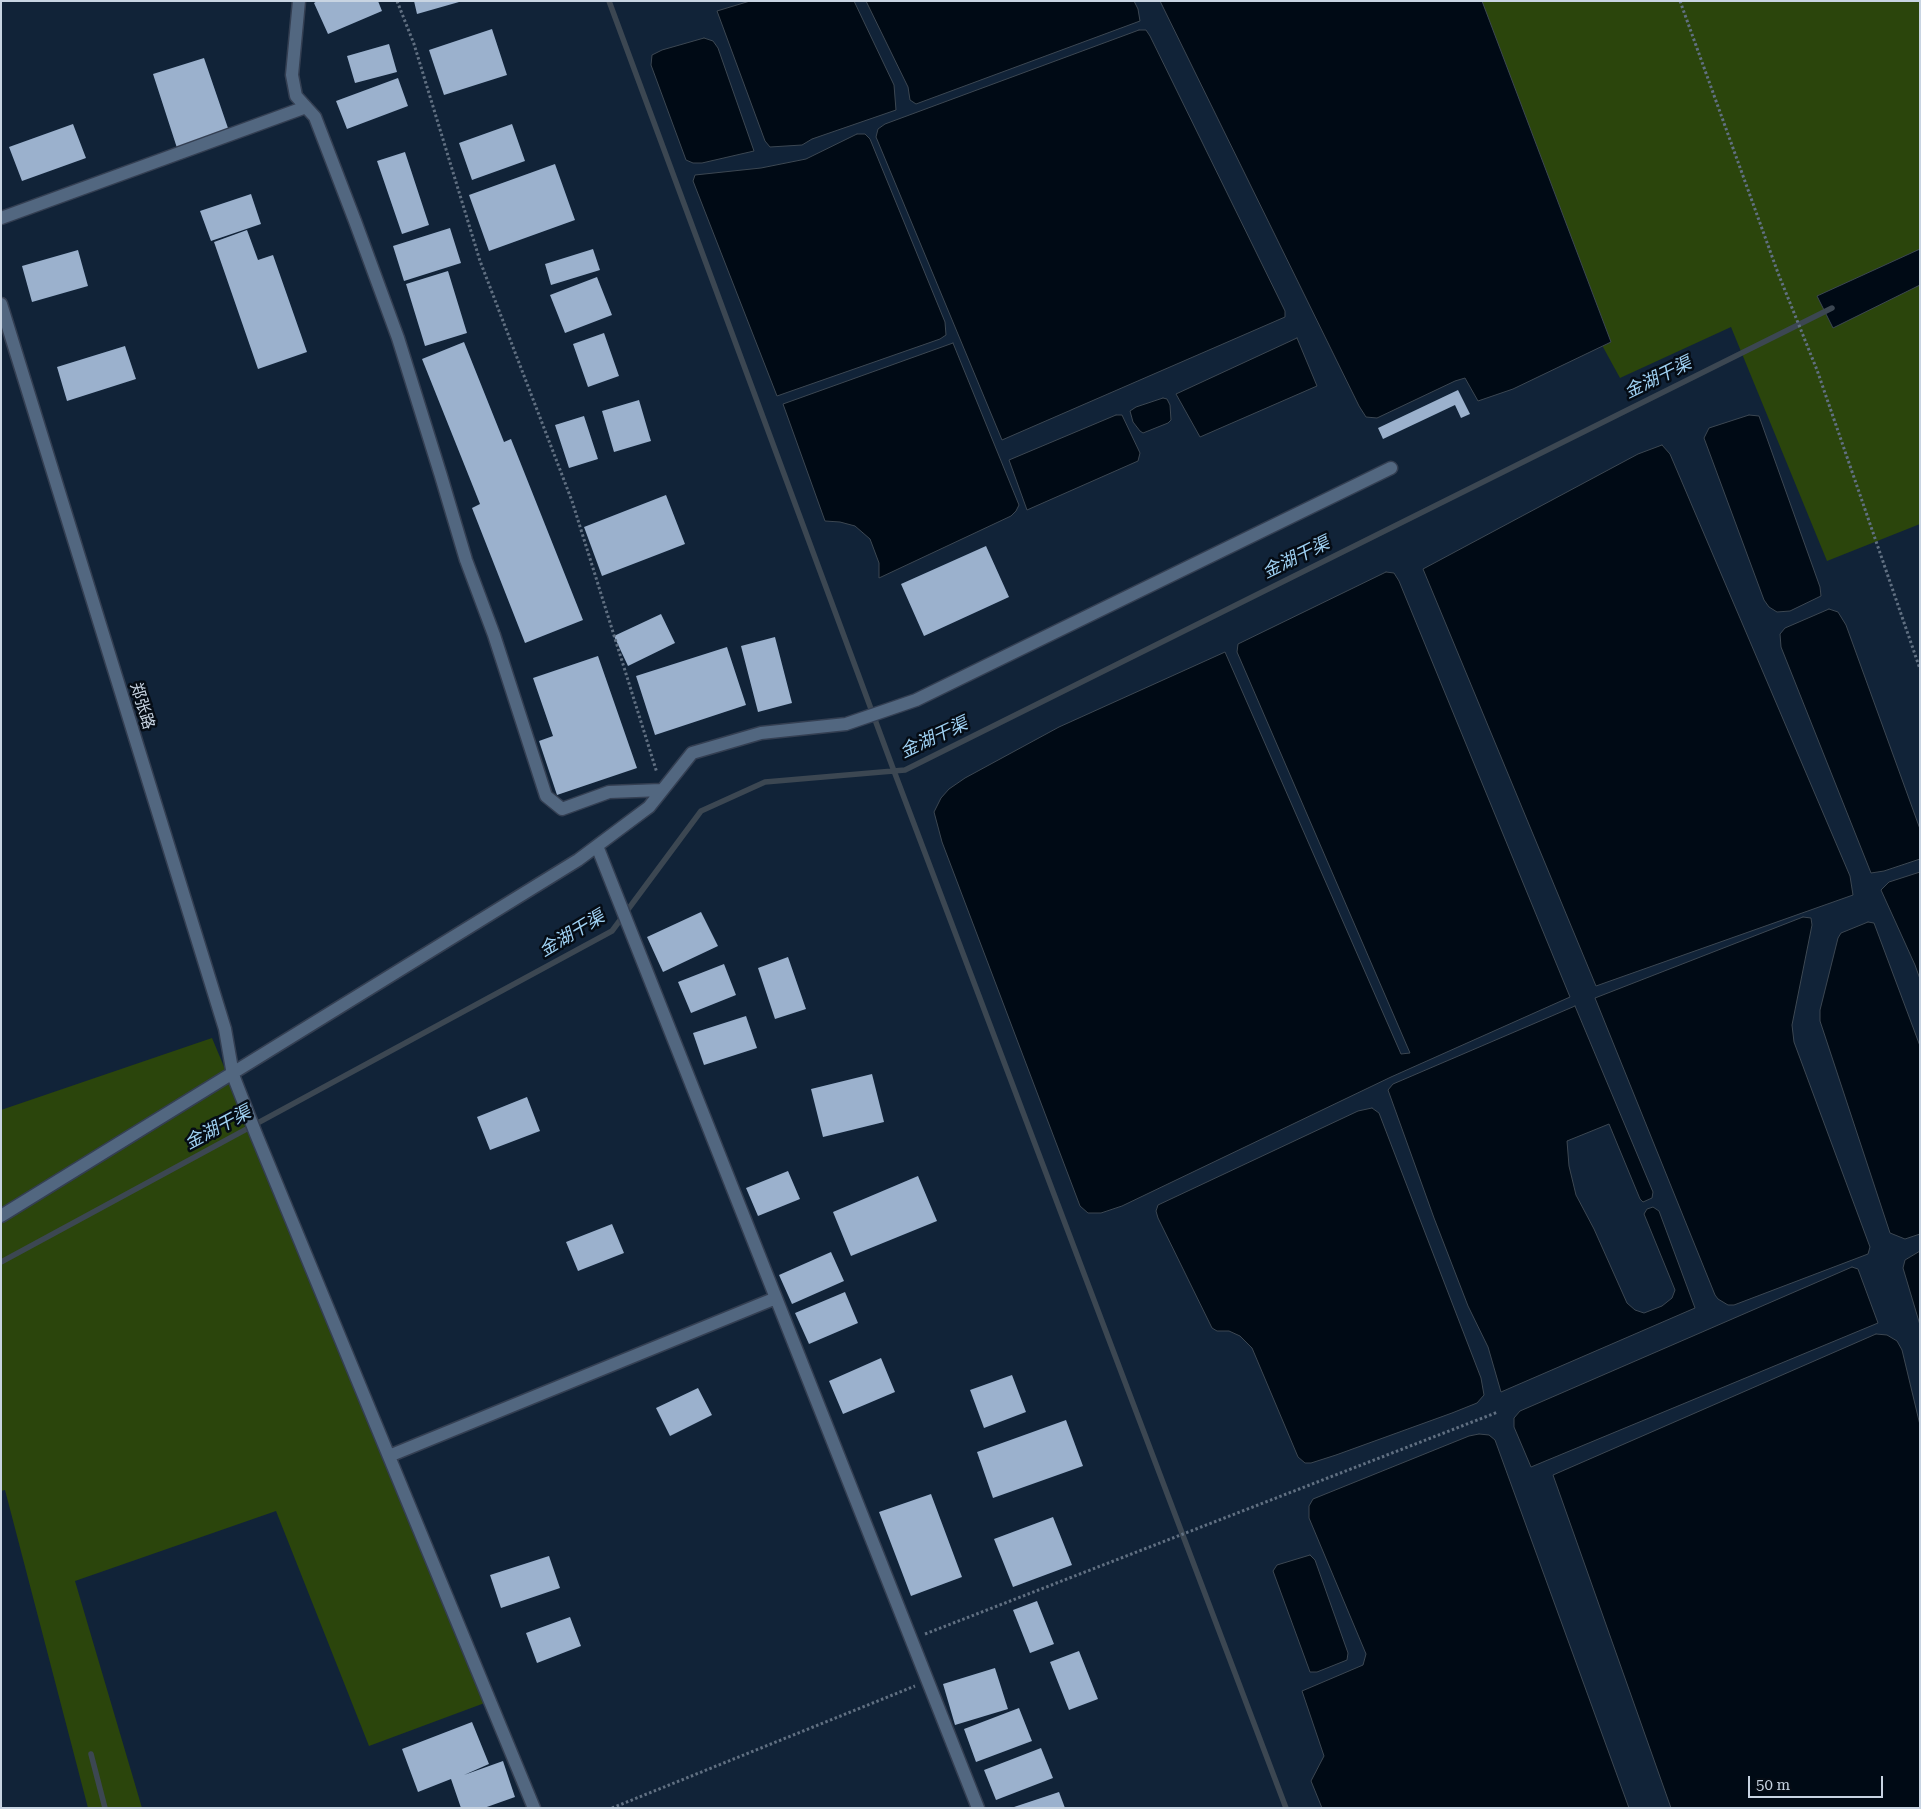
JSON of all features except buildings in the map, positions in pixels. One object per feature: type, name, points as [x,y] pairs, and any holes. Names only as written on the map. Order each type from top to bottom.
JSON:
[{"type":"street","points":[[299,1],[292,75],[296,96],[315,117],[398,338],[442,476],[466,560],[494,635],[546,796],[562,809],[609,792],[662,790]]},
{"type":"street","points":[[1,218],[306,107]]},
{"type":"street","name":"郑张路","points":[[1,304],[225,1028],[233,1075],[249,1118],[534,1808]]},
{"type":"street","points":[[1,1216],[233,1075],[328,1014],[578,860],[649,807],[692,753],[762,733],[846,724],[916,700],[1391,468]]},
{"type":"street","points":[[597,846],[978,1808]]},
{"type":"street","points":[[389,1456],[776,1298]]},
{"type":"path","points":[[397,1],[414,44],[480,261],[572,501],[662,790]]},
{"type":"path","points":[[1680,1],[1798,325],[1817,370],[1920,669]]},
{"type":"path","points":[[911,1640],[1498,1412]]},
{"type":"path","points":[[612,1808],[927,1681]]},
{"type":"green space","points":[[1479,1],[1920,1],[1920,524],[1827,561],[1731,327],[1620,378],[1603,347]]},
{"type":"green space","points":[[212,1038],[490,1701],[369,1746],[276,1511],[75,1581],[142,1808],[88,1808],[5,1490],[1,1491],[1,1110]]},
{"type":"shaded area","points":[[750,1],[854,1],[894,85],[896,110],[812,139],[802,145],[770,147],[765,141],[717,11]]},
{"type":"shaded area","points":[[866,1],[1134,1],[1138,9],[1140,21],[916,104],[910,100],[908,87]]},
{"type":"shaded area","points":[[1160,1],[1482,1],[1611,342],[1513,389],[1478,401],[1465,378],[1377,418],[1366,417]]},
{"type":"shaded area","points":[[1139,30],[1146,30],[1150,36],[1285,311],[1285,317],[1002,440],[876,137],[878,129],[885,124]]},
{"type":"shaded area","points":[[704,38],[713,41],[718,48],[754,151],[702,163],[693,163],[686,160],[651,65],[652,55],[662,50]]},
{"type":"shaded area","points":[[857,134],[865,134],[870,139],[945,322],[946,335],[940,339],[777,396],[693,181],[695,175],[761,168],[806,159]]},
{"type":"shaded area","points":[[1920,249],[1920,285],[1833,328],[1817,296]]},
{"type":"shaded area","points":[[1297,338],[1317,386],[1200,437],[1176,394]]},
{"type":"shaded area","points":[[953,343],[1019,505],[1011,516],[879,578],[879,563],[870,539],[855,526],[825,521],[783,404]]},
{"type":"shaded area","points":[[1163,398],[1167,399],[1170,405],[1171,420],[1143,433],[1133,422],[1130,411],[1136,407]]},
{"type":"shaded area","points":[[1116,415],[1122,415],[1140,453],[1138,461],[1027,510],[1009,460]]},
{"type":"shaded area","points":[[1749,415],[1759,416],[1820,587],[1821,596],[1790,611],[1777,612],[1769,607],[1764,600],[1704,438],[1709,428]]},
{"type":"shaded area","points":[[1662,445],[1670,454],[1850,876],[1853,895],[1596,986],[1423,569],[1638,454]]},
{"type":"shaded area","points":[[1386,572],[1394,573],[1399,581],[1570,997],[1391,1077],[1122,1206],[1101,1213],[1088,1213],[1080,1206],[942,842],[934,812],[941,798],[949,789],[965,778],[1059,727],[1225,652],[1401,1054],[1410,1053],[1237,652],[1238,644]]},
{"type":"shaded area","points":[[1829,609],[1838,612],[1846,625],[1920,829],[1920,859],[1884,871],[1871,873],[1781,647],[1780,634],[1785,628]]},
{"type":"shaded area","points":[[1920,872],[1920,979],[1881,890],[1889,882]]},
{"type":"shaded area","points":[[1803,917],[1811,918],[1812,925],[1792,1025],[1794,1042],[1870,1247],[1868,1254],[1734,1305],[1728,1305],[1715,1295],[1595,998]]},
{"type":"shaded area","points":[[1868,922],[1874,923],[1920,1046],[1920,1234],[1905,1239],[1890,1233],[1820,1021],[1820,1010],[1838,938],[1841,933]]},
{"type":"shaded area","points":[[1575,1006],[1653,1192],[1652,1198],[1643,1202],[1640,1199],[1609,1124],[1567,1141],[1569,1166],[1576,1195],[1594,1229],[1627,1303],[1635,1310],[1644,1313],[1662,1306],[1672,1298],[1675,1290],[1644,1214],[1647,1209],[1653,1207],[1659,1211],[1695,1308],[1501,1392],[1488,1347],[1468,1306],[1388,1090],[1393,1084]]},
{"type":"shaded area","points":[[1372,1108],[1379,1113],[1481,1378],[1484,1395],[1477,1403],[1452,1413],[1336,1455],[1305,1463],[1298,1457],[1252,1348],[1240,1336],[1229,1331],[1217,1331],[1212,1328],[1156,1211],[1158,1205],[1358,1111]]},
{"type":"shaded area","points":[[1920,1251],[1920,1325],[1903,1268],[1905,1260]]},
{"type":"shaded area","points":[[1852,1267],[1858,1269],[1878,1323],[1531,1467],[1514,1427],[1514,1418],[1520,1411]]},
{"type":"shaded area","points":[[1876,1334],[1887,1335],[1897,1341],[1902,1350],[1920,1425],[1920,1808],[1671,1808],[1553,1475]]},
{"type":"shaded area","points":[[1489,1435],[1495,1440],[1629,1808],[1322,1808],[1311,1781],[1324,1756],[1302,1691],[1363,1665],[1366,1654],[1309,1518],[1309,1506],[1313,1499],[1469,1436]]},
{"type":"shaded area","points":[[1310,1555],[1315,1560],[1348,1653],[1347,1660],[1317,1672],[1310,1672],[1273,1571],[1277,1565]]},
{"type":"waterway","points":[[609,1],[894,771],[1286,1808]]},
{"type":"waterway","name":"金湖干渠","points":[[1,1262],[612,931],[701,811],[765,782],[905,770],[1832,308]]},
{"type":"waterway","points":[[91,1754],[105,1808]]}]
